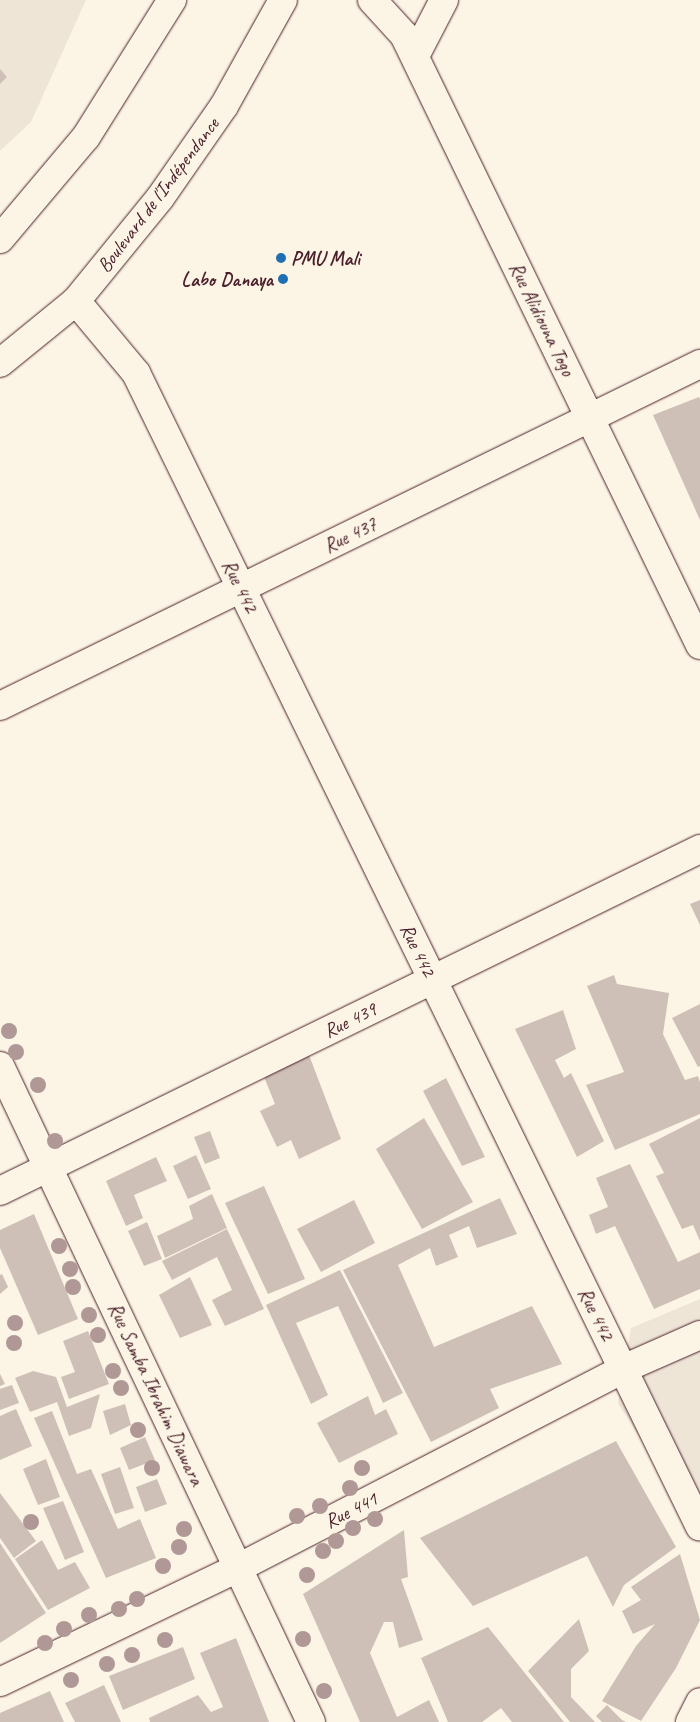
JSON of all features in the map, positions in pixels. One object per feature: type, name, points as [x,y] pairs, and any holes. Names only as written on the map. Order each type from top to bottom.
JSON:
[{"type":"main road","points":[[6,231],[86,138],[172,0]]},
{"type":"main road","name":"Boulevard de l'Indépendance","points":[[3,362],[76,301],[160,198],[219,113],[283,0]]},
{"type":"main road","name":"Rue Alidiouna Togo","points":[[372,0],[410,46],[700,645]]},
{"type":"main road","points":[[410,46],[444,0]]},
{"type":"main road","name":"Rue 442","points":[[76,301],[136,373],[700,1527]]},
{"type":"main road","name":"Rue 437","points":[[0,706],[700,364]]},
{"type":"main road","name":"Rue 439","points":[[0,1191],[700,849]]},
{"type":"main road","name":"Rue Samba Ibrahim Diawara","points":[[0,1066],[311,1722]]},
{"type":"main road","name":"Rue 441","points":[[0,1682],[238,1568],[623,1369],[700,1335]]},
{"type":"main road","points":[[690,1722],[700,1702]]},
{"type":"shaded area","points":[[0,0],[86,0],[31,122],[0,151]]},
{"type":"shaded area","points":[[700,1299],[700,1527],[618,1404],[631,1328]]},
{"type":"building","points":[[0,69],[7,77],[0,84]]},
{"type":"building","points":[[699,397],[700,399],[700,520],[653,415]]},
{"type":"building","points":[[700,900],[700,925],[690,904]]},
{"type":"building","points":[[614,975],[617,984],[669,993],[663,1034],[685,1080],[698,1076],[700,1082],[700,1114],[615,1150],[586,1085],[624,1072],[587,986]]},
{"type":"building","points":[[700,1004],[700,1066],[698,1067],[672,1018]]},
{"type":"building","points":[[563,1010],[576,1049],[555,1060],[564,1078],[571,1073],[604,1141],[577,1157],[515,1029]]},
{"type":"building","points":[[309,1055],[341,1139],[299,1159],[291,1140],[277,1147],[260,1111],[275,1104],[264,1077]]},
{"type":"building","points":[[446,1078],[485,1157],[462,1166],[423,1091]]},
{"type":"building","points":[[424,1118],[473,1202],[422,1229],[376,1149]]},
{"type":"building","points":[[700,1118],[700,1241],[693,1225],[682,1229],[656,1176],[664,1173],[649,1144]]},
{"type":"building","points":[[210,1131],[220,1158],[205,1164],[194,1137]]},
{"type":"building","points":[[196,1155],[211,1189],[188,1199],[173,1166]]},
{"type":"building","points":[[156,1157],[167,1181],[134,1195],[143,1218],[126,1226],[106,1181]]},
{"type":"building","points":[[630,1164],[678,1262],[700,1252],[700,1289],[654,1309],[615,1226],[596,1234],[589,1215],[608,1207],[596,1178]]},
{"type":"building","points":[[264,1186],[305,1279],[268,1294],[225,1203]]},
{"type":"building","points":[[212,1194],[227,1228],[165,1258],[157,1236],[193,1219],[189,1206]]},
{"type":"building","points":[[500,1198],[517,1234],[477,1248],[469,1226],[449,1235],[458,1257],[436,1266],[430,1248],[398,1265],[434,1347],[532,1306],[562,1364],[490,1389],[499,1408],[431,1442],[343,1270]]},
{"type":"building","points":[[354,1200],[375,1243],[321,1272],[297,1229]]},
{"type":"building","points":[[34,1214],[78,1319],[38,1335],[0,1248],[0,1230]]},
{"type":"building","points":[[147,1222],[162,1259],[144,1266],[128,1231]]},
{"type":"building","points":[[227,1229],[264,1309],[225,1326],[212,1300],[232,1290],[217,1257],[172,1280],[162,1261]]},
{"type":"building","points":[[340,1270],[403,1393],[383,1403],[338,1306],[296,1323],[328,1395],[311,1404],[266,1305]]},
{"type":"building","points":[[2,1274],[8,1287],[0,1294],[0,1275]]},
{"type":"building","points":[[190,1277],[212,1325],[180,1338],[159,1295]]},
{"type":"building","points":[[88,1331],[109,1384],[69,1399],[61,1377],[75,1372],[63,1341]]},
{"type":"building","points":[[33,1371],[56,1377],[67,1407],[100,1394],[91,1428],[69,1436],[57,1402],[30,1412],[15,1378]]},
{"type":"building","points":[[0,1374],[5,1384],[0,1386]]},
{"type":"building","points":[[12,1385],[19,1403],[0,1410],[0,1389]]},
{"type":"building","points":[[368,1396],[375,1415],[386,1409],[398,1434],[339,1463],[317,1423]]},
{"type":"building","points":[[125,1404],[131,1425],[110,1435],[103,1411]]},
{"type":"building","points":[[16,1409],[32,1446],[0,1460],[0,1416]]},
{"type":"building","points":[[52,1411],[77,1474],[91,1469],[118,1529],[140,1519],[156,1558],[106,1578],[34,1418]]},
{"type":"building","points":[[145,1437],[155,1460],[129,1470],[120,1448]]},
{"type":"building","points":[[616,1441],[676,1547],[624,1585],[613,1607],[587,1556],[473,1606],[420,1538]]},
{"type":"building","points":[[46,1459],[60,1497],[38,1505],[23,1469]]},
{"type":"building","points":[[120,1467],[134,1508],[115,1514],[101,1474]]},
{"type":"building","points":[[157,1479],[167,1504],[145,1512],[136,1487]]},
{"type":"building","points":[[0,1493],[36,1541],[14,1558],[0,1538]]},
{"type":"building","points":[[63,1501],[84,1552],[65,1560],[43,1508]]},
{"type":"building","points":[[404,1530],[408,1577],[401,1579],[423,1640],[399,1648],[393,1622],[384,1622],[370,1653],[397,1717],[429,1700],[439,1722],[360,1722],[303,1594]]},
{"type":"building","points":[[42,1540],[58,1570],[75,1562],[90,1588],[48,1610],[15,1559]]},
{"type":"building","points":[[0,1543],[46,1613],[0,1643]]},
{"type":"building","points":[[680,1554],[700,1620],[676,1668],[641,1721],[602,1701],[636,1646],[655,1624],[633,1634],[622,1611],[641,1600],[631,1587]]},
{"type":"building","points":[[579,1619],[589,1651],[571,1669],[571,1697],[595,1722],[570,1722],[528,1671]]},
{"type":"building","points":[[488,1627],[564,1722],[512,1722],[501,1708],[482,1722],[448,1722],[421,1658]]},
{"type":"building","points":[[236,1638],[269,1722],[150,1722],[149,1718],[198,1695],[211,1712],[223,1707],[200,1653]]},
{"type":"building","points":[[183,1647],[195,1679],[123,1710],[109,1676]]},
{"type":"building","points":[[104,1685],[121,1722],[75,1722],[65,1703]]},
{"type":"building","points":[[50,1691],[64,1722],[0,1722],[0,1713]]},
{"type":"building","points":[[607,1705],[626,1722],[602,1722],[596,1716]]},
{"type":"place","name":"PMU Mali","points":[[281,258]]},
{"type":"place","name":"Labo Danaya","points":[[283,279]]}]
